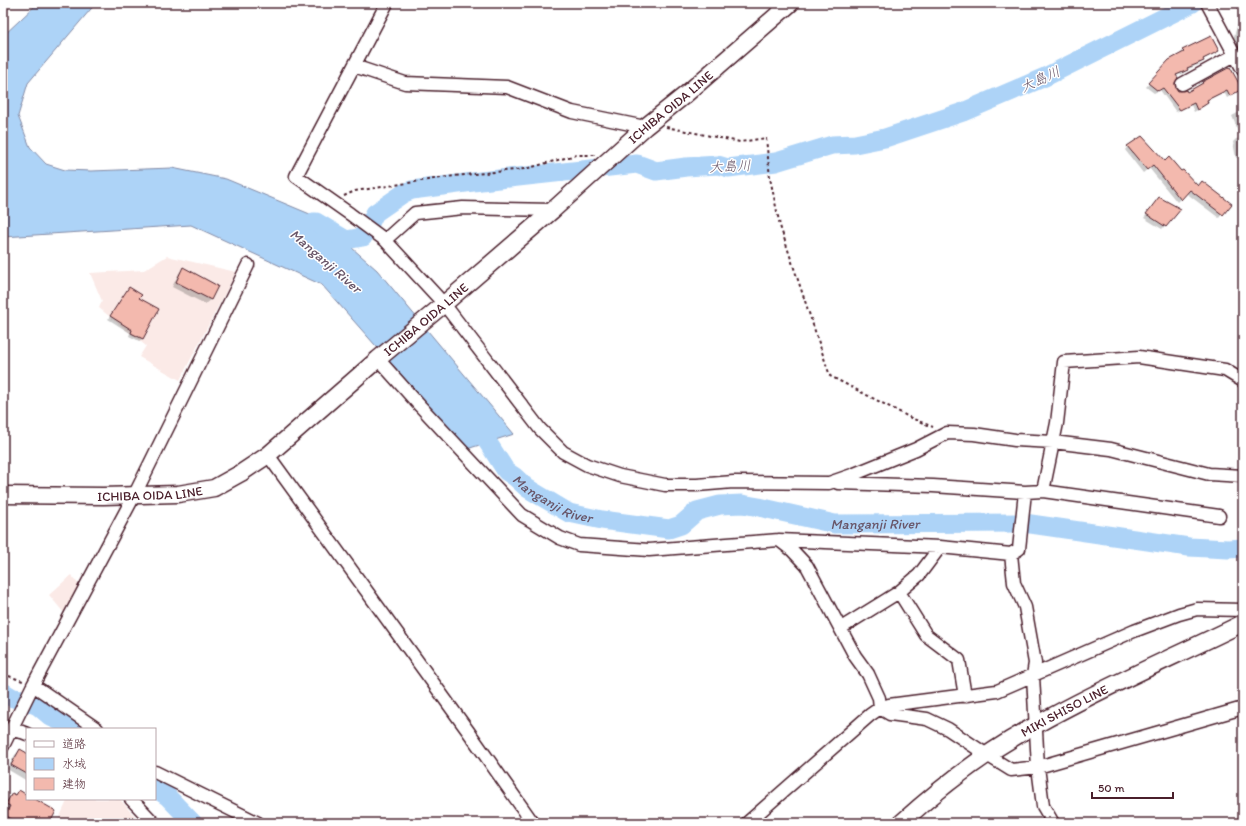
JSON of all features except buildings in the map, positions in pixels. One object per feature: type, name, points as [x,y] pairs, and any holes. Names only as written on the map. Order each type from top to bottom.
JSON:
[{"type":"main road","name":"ICHIBA OIDA LINE","points":[[3,495],[103,496],[178,494],[214,488],[241,473],[268,455],[553,210],[645,127],[685,95],[791,3]]},
{"type":"main road","name":"MIKI SHISO LINE","points":[[901,823],[920,805],[987,755],[1036,724],[1123,680],[1243,623]]},
{"type":"street","points":[[387,3],[296,176],[385,240],[540,429],[563,452],[587,465],[620,476],[665,484],[697,485],[733,482],[829,483],[933,486],[1025,492],[1043,491],[1219,516]]},
{"type":"street","points":[[1210,8],[1243,70]]},
{"type":"street","points":[[1182,84],[1235,55]]},
{"type":"street","points":[[354,66],[405,83],[506,87],[572,112],[645,127]]},
{"type":"street","points":[[385,240],[415,213],[463,208],[553,210]]},
{"type":"street","points":[[3,746],[32,688],[135,494],[248,265]]},
{"type":"street","points":[[382,356],[420,406],[522,515],[560,538],[579,545],[649,550],[779,540],[1015,552]]},
{"type":"street","points":[[1043,491],[1057,423],[1064,362],[1139,357],[1225,370],[1243,381]]},
{"type":"street","points":[[829,483],[916,449],[947,433],[974,434],[1015,440],[1053,442],[1111,449],[1209,474],[1243,476]]},
{"type":"street","points":[[268,455],[533,823]]},
{"type":"street","points":[[1025,492],[1015,552],[1014,582],[1025,608],[1035,663],[1033,676],[1038,767],[1043,806],[1053,823]]},
{"type":"street","points":[[779,540],[792,550],[807,566],[855,656],[868,674],[879,698],[880,708]]},
{"type":"street","points":[[841,628],[899,592],[919,575],[940,547]]},
{"type":"street","points":[[899,592],[926,635],[959,660],[965,696]]},
{"type":"street","points":[[748,823],[870,715],[880,708],[888,705],[997,691],[1134,631],[1179,614],[1197,609],[1243,610]]},
{"type":"street","points":[[32,688],[95,728]]},
{"type":"street","points":[[880,708],[890,714],[927,718],[948,729],[1011,770],[1038,767],[1243,708]]},
{"type":"street","points":[[13,726],[26,734]]},
{"type":"street","points":[[156,772],[258,823]]},
{"type":"street","points":[[132,800],[154,823]]},
{"type":"path","points":[[645,127],[669,127],[740,142],[766,138],[770,178],[780,226],[830,376],[911,418],[947,433]]},
{"type":"path","points":[[333,202],[355,191],[454,176],[525,169],[576,155],[612,157]]},
{"type":"path","points":[[3,674],[32,688]]},
{"type":"shaded area","points":[[167,256],[236,272],[180,380],[139,357],[146,346],[99,308],[102,301],[90,273],[144,270]]},
{"type":"shaded area","points":[[71,575],[80,586],[64,613],[49,595]]},
{"type":"shaded area","points":[[68,800],[121,800],[142,823],[57,823]]},
{"type":"water","points":[[38,3],[96,3],[28,83],[18,116],[30,147],[46,164],[65,170],[91,171],[172,168],[226,179],[317,217],[377,270],[514,434],[467,449],[322,285],[191,225],[3,237],[3,36]]},
{"type":"waterway","name":"大島川","points":[[313,222],[316,222],[346,240],[363,237],[375,213],[404,193],[412,190],[637,164],[656,171],[718,165],[728,168],[776,162],[832,145],[855,144],[885,138],[963,112],[1045,77],[1193,3]]},
{"type":"waterway","name":"Manganji River","points":[[480,419],[485,438],[506,471],[527,488],[569,513],[602,520],[669,529],[681,525],[697,511],[720,505],[742,504],[835,524],[1024,523],[1189,547],[1228,549],[1243,548]]},
{"type":"waterway","points":[[3,692],[13,698],[22,699],[38,706],[51,717],[75,728]]},
{"type":"waterway","points":[[156,789],[167,796],[193,823]]}]
